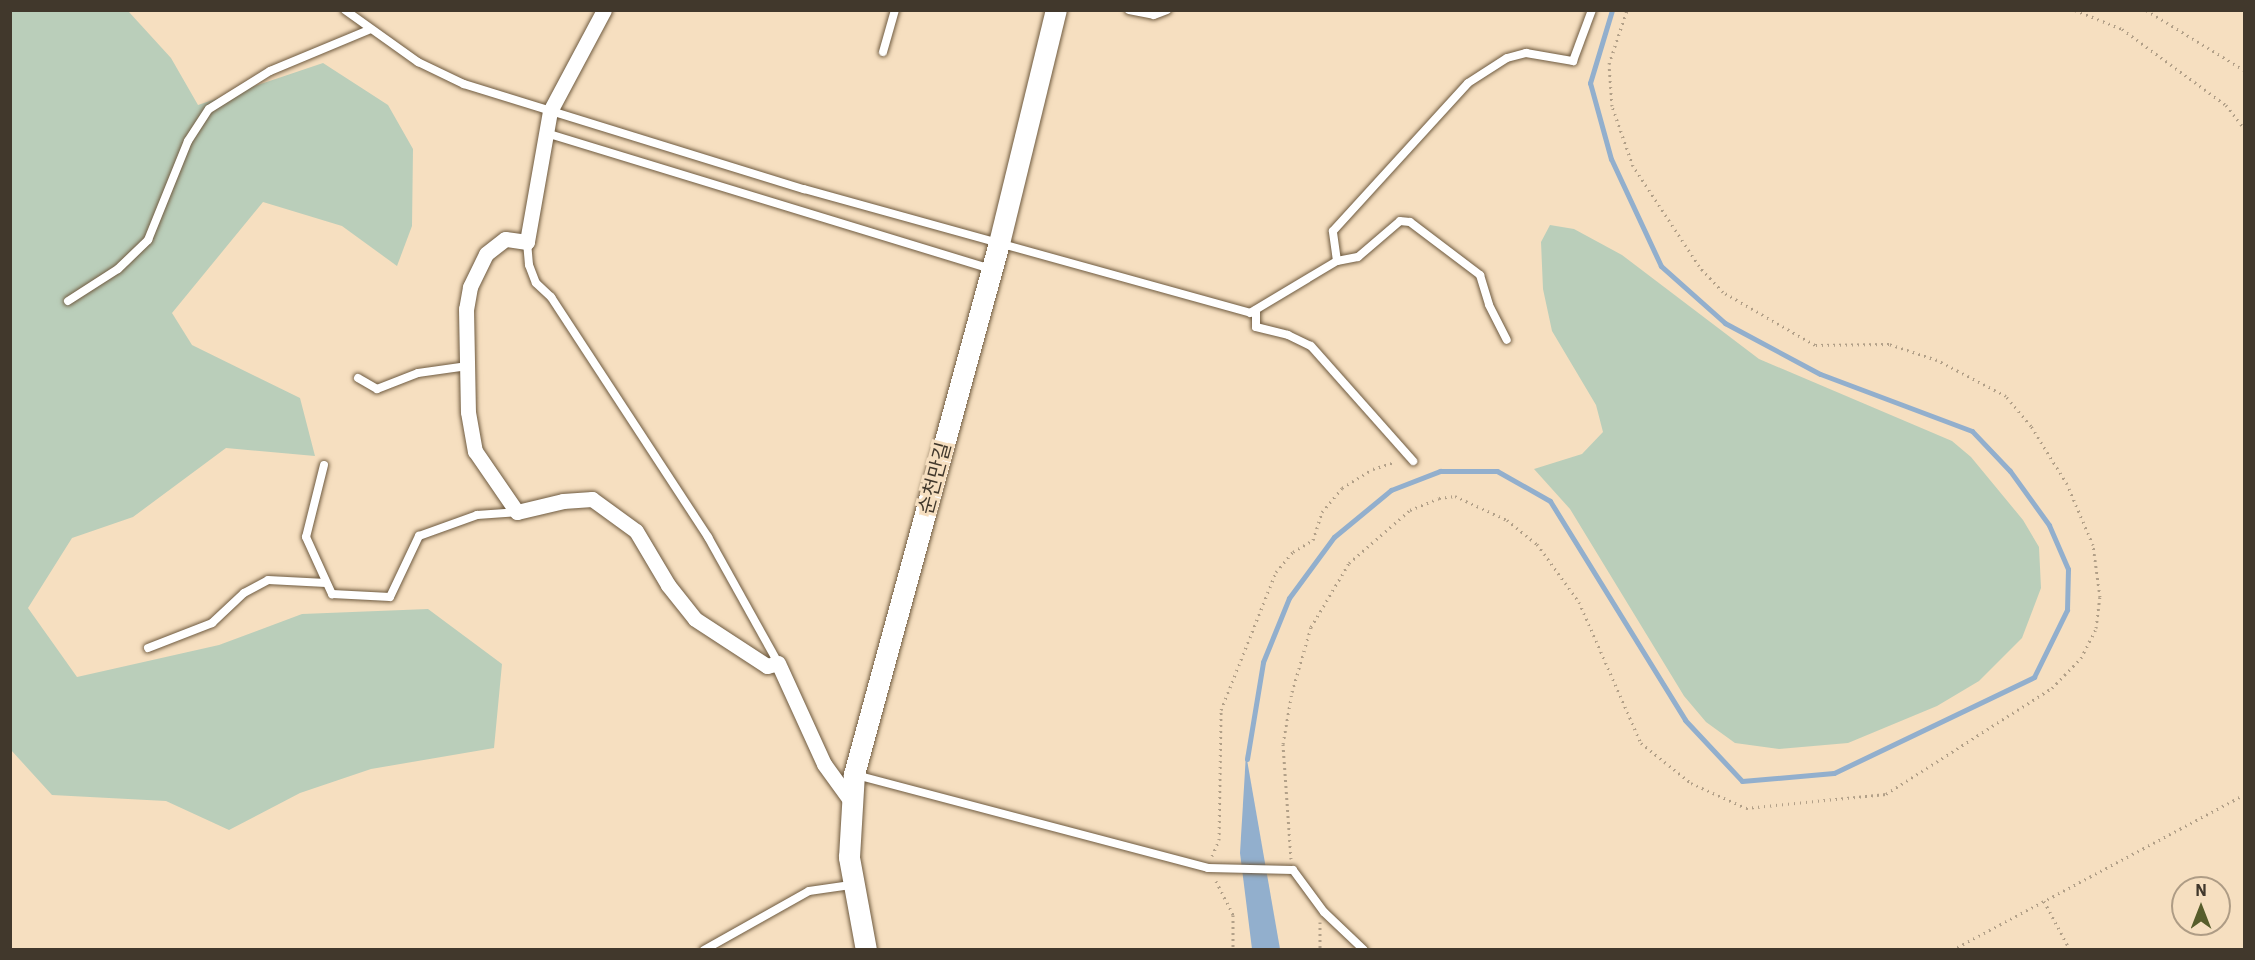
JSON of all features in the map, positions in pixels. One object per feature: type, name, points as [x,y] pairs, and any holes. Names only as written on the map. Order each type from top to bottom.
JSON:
[{"type":"street","points":[[604,10],[550,111],[527,242],[505,239],[486,254],[474,276],[466,309],[468,412],[475,451],[517,512],[563,501],[597,502],[636,531],[668,585],[695,619],[767,666],[778,663],[824,764],[850,800]]},
{"type":"street","name":"순천만길","points":[[867,950],[853,885],[849,851],[850,800],[854,774],[999,243],[1056,10]]},
{"type":"lane","points":[[345,10],[437,73],[550,111],[804,189],[1250,313],[1337,261],[1359,257],[1400,221],[1410,222],[1480,275],[1489,305],[1507,340]]},
{"type":"lane","points":[[883,52],[895,10]]},
{"type":"lane","points":[[1129,10],[1154,15],[1167,10]]},
{"type":"lane","points":[[1337,261],[1333,231],[1445,105],[1468,83],[1507,58],[1537,53],[1573,61],[1592,10]]},
{"type":"lane","points":[[68,301],[118,268],[148,240],[188,141],[209,109],[270,71],[371,29]]},
{"type":"lane","points":[[546,133],[992,269]]},
{"type":"lane","points":[[527,242],[529,265],[536,283],[551,297],[708,537],[778,663]]},
{"type":"lane","points":[[1256,310],[1256,327],[1288,335],[1311,346],[1413,461]]},
{"type":"lane","points":[[358,378],[377,389],[418,373],[468,366]]},
{"type":"lane","points":[[324,465],[306,537],[332,594],[347,598],[390,597],[419,536],[477,515],[517,512]]},
{"type":"lane","points":[[148,648],[212,623],[244,593],[268,580],[326,583]]},
{"type":"lane","points":[[854,774],[1208,867],[1223,870],[1293,870],[1324,912],[1364,950]]},
{"type":"lane","points":[[704,950],[809,891],[853,885]]},
{"type":"path","points":[[1293,870],[1283,744],[1292,692],[1311,627],[1349,563],[1410,510],[1439,498],[1455,496],[1507,520],[1537,544],[1579,602],[1641,743],[1691,783],[1746,808],[1886,794],[2052,688],[2081,658],[2096,628],[2100,597],[2093,545],[2067,484],[2031,426],[2006,396],[1937,360],[1889,344],[1815,345],[1723,292],[1699,266],[1633,166],[1611,106],[1609,64],[1627,10]]},
{"type":"path","points":[[2075,10],[2122,28],[2226,105],[2244,128]]},
{"type":"path","points":[[2146,10],[2244,70]]},
{"type":"path","points":[[1233,950],[1233,915],[1208,867],[1219,840],[1221,710],[1276,572],[1293,552],[1312,540],[1322,512],[1342,488],[1373,469],[1392,463]]},
{"type":"path","points":[[1952,950],[2244,795]]},
{"type":"path","points":[[2044,901],[2070,950]]},
{"type":"path","points":[[1320,950],[1318,925],[1324,912]]},
{"type":"green space","points":[[11,11],[129,12],[171,58],[198,105],[323,63],[388,105],[413,149],[412,226],[397,266],[342,226],[263,202],[172,313],[192,345],[300,398],[315,456],[226,448],[133,517],[72,538],[28,608],[77,677],[219,645],[302,614],[428,609],[502,664],[494,748],[371,769],[300,793],[229,830],[166,801],[52,795],[11,750]]},
{"type":"green space","points":[[1550,225],[1574,229],[1622,255],[1759,359],[1952,441],[1971,457],[2023,520],[2039,547],[2041,588],[2022,638],[1979,681],[1937,706],[1848,743],[1779,749],[1735,743],[1706,722],[1684,696],[1570,509],[1534,469],[1582,454],[1603,432],[1596,405],[1552,331],[1543,289],[1541,242]]},
{"type":"water","points":[[1246,754],[1280,949],[1252,949],[1240,853]]},
{"type":"waterway","points":[[1247,759],[1263,662],[1289,598],[1334,537],[1391,490],[1440,471],[1497,471],[1550,501],[1685,720],[1742,781],[1834,773],[2034,677],[2067,610],[2068,569],[2049,525],[2010,471],[1972,431],[1820,374],[1725,323],[1661,266],[1611,159],[1590,83],[1612,10]]}]
